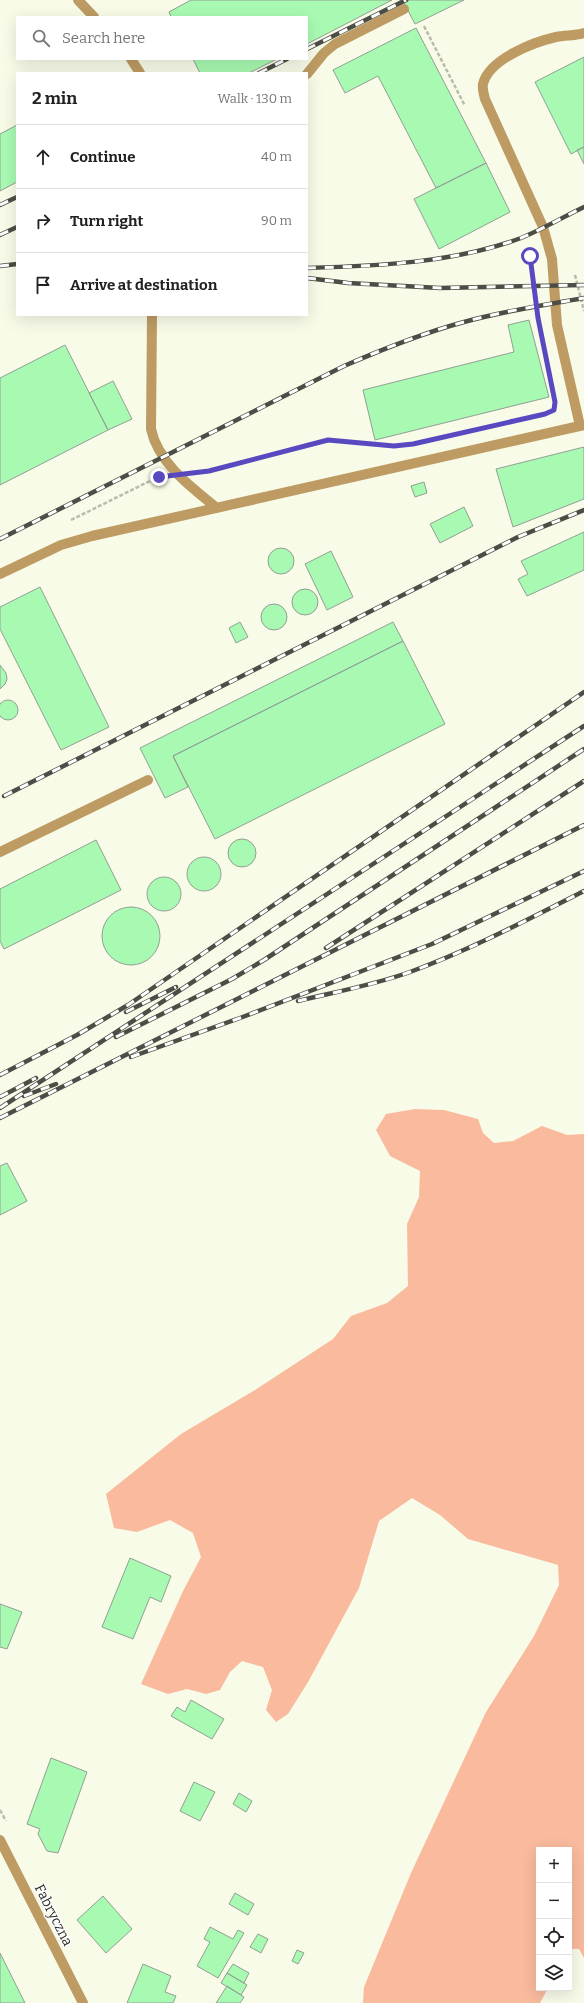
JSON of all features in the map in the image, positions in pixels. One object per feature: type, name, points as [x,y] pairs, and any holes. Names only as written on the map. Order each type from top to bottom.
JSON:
[{"type":"street","points":[[78,0],[93,16]]},
{"type":"street","points":[[308,73],[324,52],[335,44],[404,9]]},
{"type":"street","points":[[0,574],[61,545],[92,536],[582,425],[557,325],[552,259],[543,227],[485,99],[483,84],[489,72],[496,64],[522,48],[557,37],[584,33]]},
{"type":"street","points":[[132,60],[139,72]]},
{"type":"street","points":[[152,316],[151,428],[153,438],[159,450],[179,475],[217,508]]},
{"type":"street","points":[[0,852],[148,780]]},
{"type":"street","name":"Fabryczna","points":[[0,1840],[83,2003]]},
{"type":"path","points":[[424,26],[467,110]]},
{"type":"path","points":[[69,520],[159,477],[209,471],[328,440],[400,445]]},
{"type":"shaded area","points":[[415,1109],[444,1110],[478,1119],[483,1133],[494,1143],[513,1141],[542,1126],[567,1135],[584,1134],[584,1958],[579,1949],[572,1949],[572,1847],[536,1847],[536,1991],[546,1991],[540,2003],[363,2003],[364,1987],[411,1873],[486,1712],[534,1636],[559,1585],[558,1565],[468,1539],[440,1515],[412,1498],[379,1521],[359,1588],[308,1682],[288,1714],[276,1722],[266,1710],[272,1690],[263,1667],[242,1661],[230,1672],[220,1690],[206,1694],[187,1689],[168,1694],[141,1684],[183,1591],[201,1557],[193,1533],[170,1520],[137,1532],[114,1528],[106,1494],[181,1434],[255,1390],[333,1339],[351,1316],[387,1303],[408,1286],[407,1224],[419,1197],[420,1171],[390,1156],[376,1130],[386,1114]]},
{"type":"building","points":[[191,0],[392,0],[308,43],[308,16],[171,16],[169,12]]},
{"type":"building","points":[[410,0],[464,0],[415,24],[404,3]]},
{"type":"building","points":[[416,28],[486,163],[436,188],[378,76],[345,93],[333,70]]},
{"type":"building","points":[[584,57],[584,147],[571,154],[535,82]]},
{"type":"building","points":[[194,60],[275,60],[251,72],[200,72]]},
{"type":"building","points":[[16,126],[16,183],[0,191],[0,134]]},
{"type":"building","points":[[584,147],[584,164],[577,150]]},
{"type":"building","points":[[486,163],[510,212],[439,249],[414,199]]},
{"type":"building","points":[[529,320],[549,397],[375,440],[363,390],[514,352],[508,325]]},
{"type":"building","points":[[65,345],[108,430],[0,485],[0,378]]},
{"type":"building","points":[[113,381],[132,419],[108,430],[89,393]]},
{"type":"building","points":[[584,447],[584,499],[513,527],[496,469]]},
{"type":"building","points":[[424,482],[427,493],[415,497],[411,486]]},
{"type":"building","points":[[464,507],[473,526],[440,543],[430,524]]},
{"type":"building","points":[[584,532],[584,570],[527,596],[518,579],[528,574],[521,561]]},
{"type":"building","points":[[281,548],[290,552],[294,561],[290,570],[281,574],[272,570],[268,561],[272,552]]},
{"type":"building","points":[[331,551],[353,597],[327,610],[305,564]]},
{"type":"building","points":[[40,587],[109,727],[61,750],[0,629],[0,607]]},
{"type":"building","points":[[305,589],[314,593],[318,602],[314,611],[305,615],[296,611],[292,602],[296,593]]},
{"type":"building","points":[[274,604],[283,608],[287,617],[283,626],[274,630],[265,626],[261,617],[265,608]]},
{"type":"building","points":[[240,622],[248,637],[236,643],[229,628]]},
{"type":"building","points":[[393,622],[403,641],[173,756],[188,787],[165,798],[140,748]]},
{"type":"building","points":[[403,641],[445,724],[215,839],[173,756]]},
{"type":"building","points":[[0,665],[6,673],[7,679],[5,684],[0,689]]},
{"type":"building","points":[[4,700],[12,700],[18,706],[18,714],[12,720],[4,720],[-1,715],[-1,705]]},
{"type":"building","points":[[242,839],[252,843],[256,853],[252,863],[242,867],[232,863],[228,853],[232,843]]},
{"type":"building","points":[[96,840],[121,890],[4,949],[0,941],[0,889]]},
{"type":"building","points":[[201,857],[207,857],[216,862],[220,868],[220,880],[216,886],[207,891],[201,891],[192,886],[187,877],[187,871],[192,862]]},
{"type":"building","points":[[161,877],[167,877],[176,882],[180,888],[180,900],[176,906],[167,911],[161,911],[152,906],[147,897],[147,891],[152,882]]},
{"type":"building","points":[[131,907],[142,909],[155,920],[158,925],[160,936],[158,947],[147,960],[142,963],[131,965],[120,963],[107,952],[104,947],[102,936],[104,925],[115,912],[120,909]]},
{"type":"building","points":[[7,1163],[27,1201],[0,1215],[0,1166]]},
{"type":"building","points":[[130,1558],[171,1576],[161,1602],[150,1597],[133,1639],[102,1627]]},
{"type":"building","points":[[0,1604],[22,1612],[7,1649],[0,1647]]},
{"type":"building","points":[[191,1700],[224,1719],[212,1739],[171,1716],[177,1707],[185,1712]]},
{"type":"building","points":[[51,1758],[87,1772],[58,1853],[47,1851],[38,1834],[40,1829],[27,1824]]},
{"type":"building","points":[[194,1782],[215,1792],[200,1821],[180,1811]]},
{"type":"building","points":[[239,1793],[252,1801],[246,1812],[233,1804]]},
{"type":"building","points":[[235,1893],[254,1904],[248,1915],[229,1904]]},
{"type":"building","points":[[103,1896],[132,1929],[106,1953],[77,1920]]},
{"type":"building","points":[[210,1927],[233,1939],[238,1930],[244,1933],[218,1978],[197,1966],[210,1942],[204,1939]]},
{"type":"building","points":[[258,1934],[268,1939],[261,1953],[250,1947]]},
{"type":"building","points":[[297,1950],[304,1953],[298,1964],[292,1961]]},
{"type":"building","points":[[0,1953],[25,2003],[0,2003]]},
{"type":"building","points":[[143,1964],[171,1976],[165,1992],[176,1996],[173,2003],[127,2003]]},
{"type":"building","points":[[233,1964],[249,1973],[244,1983],[227,1973]]},
{"type":"building","points":[[227,1973],[247,1985],[241,1995],[221,1983]]},
{"type":"building","points":[[227,1986],[244,1997],[240,2003],[216,2003]]},
{"type":"railway","points":[[308,49],[406,0]]},
{"type":"railway","points":[[261,72],[285,60]]},
{"type":"railway","points":[[0,205],[16,197]]},
{"type":"railway","points":[[308,268],[415,262],[469,253],[521,238],[584,207]]},
{"type":"railway","points":[[0,235],[16,227]]},
{"type":"railway","points":[[0,266],[16,264]]},
{"type":"railway","points":[[308,278],[348,283],[440,288],[584,285]]},
{"type":"railway","points":[[0,539],[344,366],[373,354],[418,336],[479,318],[509,311],[584,298]]},
{"type":"railway","points":[[4,796],[518,537],[584,510]]},
{"type":"railway","points":[[0,1075],[77,1035],[128,1005],[584,692]]},
{"type":"railway","points":[[0,1108],[584,726]]},
{"type":"railway","points":[[116,1037],[232,979],[264,960],[584,749]]},
{"type":"railway","points":[[326,948],[584,781]]},
{"type":"railway","points":[[0,1118],[584,825]]},
{"type":"railway","points":[[131,1057],[240,1018],[432,944],[584,871]]},
{"type":"railway","points":[[298,1001],[368,985],[410,972],[520,924],[584,891]]},
{"type":"railway","points":[[126,1012],[176,987]]},
{"type":"railway","points":[[0,1097],[36,1078]]},
{"type":"railway","points":[[24,1096],[56,1084]]},
{"type":"route","points":[[159,477],[209,471],[328,440],[394,446],[439,440],[545,414],[554,410],[555,402],[538,318],[530,256]]}]
